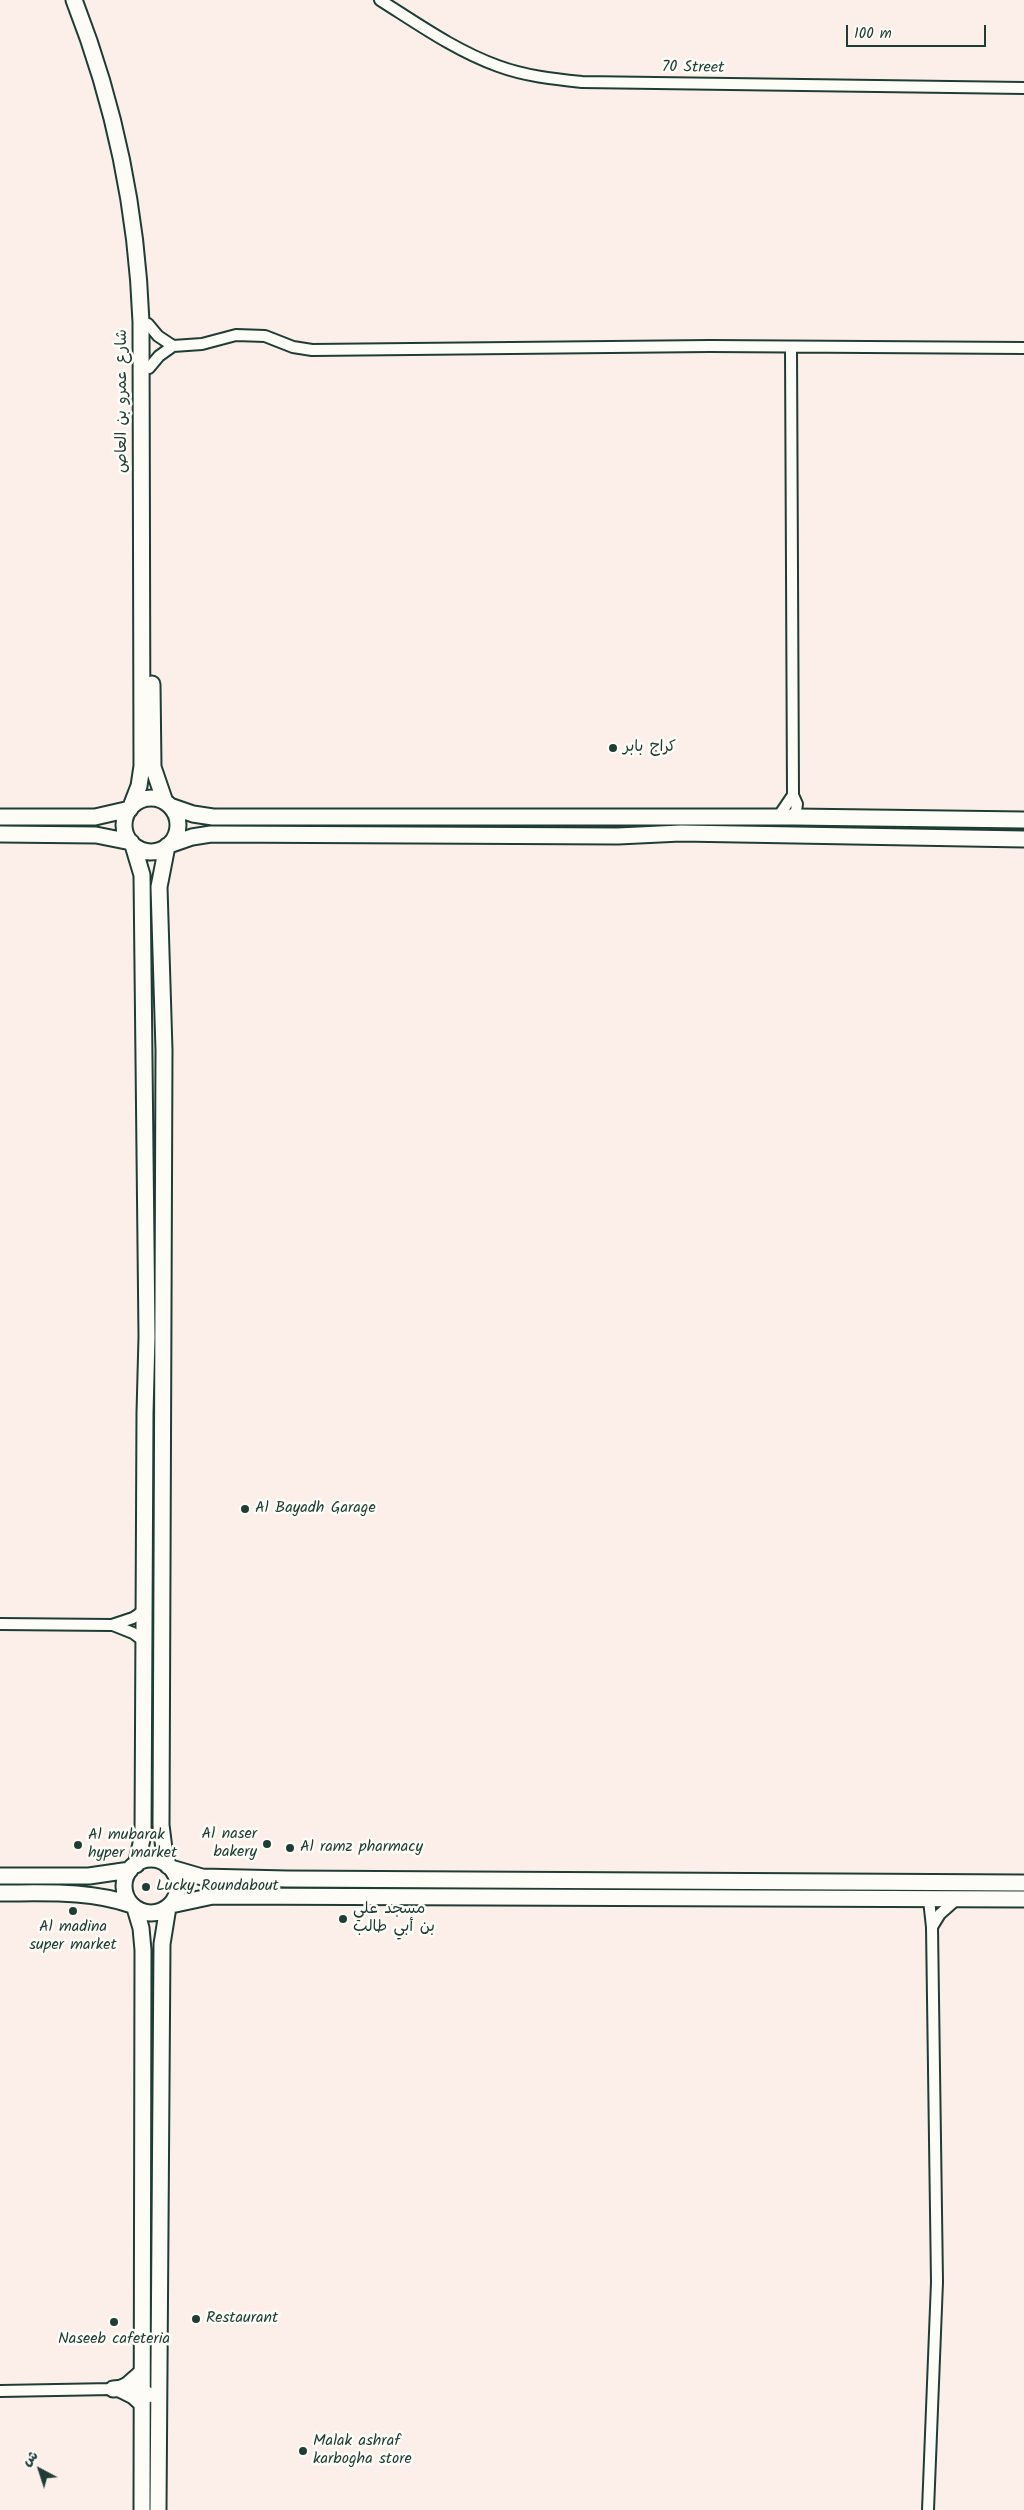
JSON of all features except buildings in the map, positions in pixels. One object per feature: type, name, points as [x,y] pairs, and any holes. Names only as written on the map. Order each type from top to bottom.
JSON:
[{"type":"main road","name":"شارع عمرو بن العاص","points":[[74,0],[94,58],[115,130],[132,224],[138,273],[141,322],[142,766],[139,786],[130,809]]},
{"type":"main road","name":"شارع عمرو بن العاص","points":[[82,0],[105,66],[125,138],[141,231],[148,324],[149,368],[153,767],[168,804]]},
{"type":"main road","points":[[0,817],[94,817],[130,809],[147,799],[168,804],[192,814],[213,817],[795,817],[1024,820]]},
{"type":"main road","points":[[158,2510],[162,1944],[170,1906],[178,1890],[178,1882],[164,1850],[161,1825],[164,1050],[159,888],[168,846],[177,833],[178,826],[177,819],[168,804]]},
{"type":"main road","points":[[130,809],[125,822],[127,836],[132,844],[142,875],[147,1336],[144,1413],[146,1642],[143,1835],[133,1867],[127,1876],[125,1892],[134,1907],[141,1928],[143,1950],[142,2510]]},
{"type":"main road","points":[[737,834],[744,829],[784,828],[792,823],[795,817]]},
{"type":"main road","points":[[0,834],[96,835],[132,844],[150,852],[192,837],[211,834],[737,834],[1024,839]]},
{"type":"main road","points":[[147,1336],[150,1346],[150,1369],[155,1373],[164,1367]]},
{"type":"main road","points":[[144,1413],[148,1409],[155,1413],[157,1438],[162,1449]]},
{"type":"main road","points":[[0,1876],[82,1876],[133,1867],[152,1860],[202,1877],[239,1878],[405,1881],[1024,1883]]},
{"type":"main road","points":[[872,1897],[899,1888],[908,1882]]},
{"type":"main road","points":[[928,1900],[930,1892],[936,1889],[960,1889],[974,1883]]},
{"type":"main road","points":[[0,1893],[85,1894],[109,1898],[152,1913],[170,1906],[213,1896],[1024,1899]]},
{"type":"main road","points":[[113,2389],[131,2386],[142,2389],[158,2412]]},
{"type":"street","name":"70 Street","points":[[380,0],[474,56],[526,75],[554,80],[809,87],[1024,88]]},
{"type":"street","points":[[148,324],[158,336],[173,346]]},
{"type":"street","points":[[149,368],[159,356],[173,346],[202,344],[236,335],[265,336],[293,347],[312,350],[791,347],[1024,348]]},
{"type":"street","points":[[791,347],[794,795],[797,804],[795,817]]},
{"type":"street","points":[[778,818],[794,795]]},
{"type":"street","points":[[0,1624],[112,1625],[133,1618],[146,1609]]},
{"type":"street","points":[[112,1625],[126,1630],[146,1642]]},
{"type":"street","points":[[932,1927],[940,1914],[956,1899]]},
{"type":"street","points":[[928,1900],[932,1927],[937,2302],[928,2510]]},
{"type":"street","points":[[113,2389],[126,2383],[142,2369]]},
{"type":"street","points":[[0,2391],[113,2389],[126,2394],[142,2407]]},
{"type":"place","name":"كراج بابر","points":[[613,748]]},
{"type":"place","name":"Al Bayadh Garage","points":[[245,1509]]},
{"type":"place","name":"Al naser bakery","points":[[267,1844]]},
{"type":"place","name":"Al mubarak hyper market","points":[[78,1845]]},
{"type":"place","name":"Al ramz pharmacy","points":[[290,1848]]},
{"type":"place","name":"Lucky Roundabout","points":[[146,1887]]},
{"type":"place","name":"Al madina super market","points":[[73,1911]]},
{"type":"place","name":"مسجد علي بن أبي طالب","points":[[343,1919]]},
{"type":"place","name":"Restaurant","points":[[196,2319]]},
{"type":"place","name":"Naseeb cafeteria","points":[[114,2322]]},
{"type":"place","name":"Malak ashraf karbogha store","points":[[303,2451]]}]
